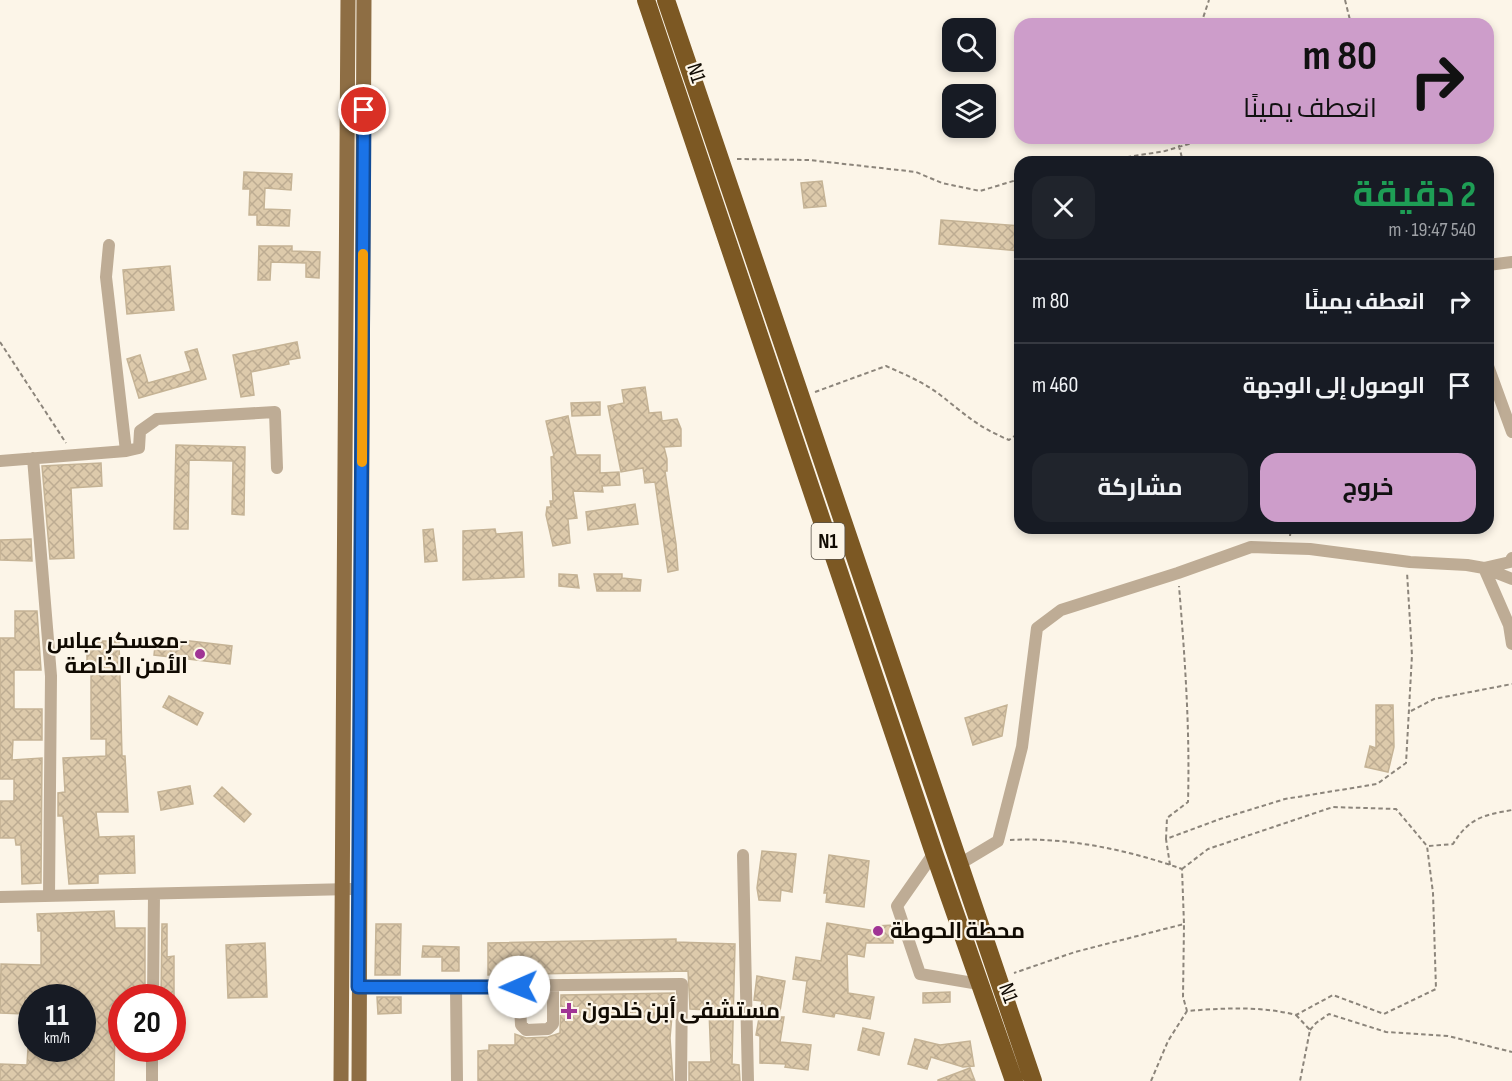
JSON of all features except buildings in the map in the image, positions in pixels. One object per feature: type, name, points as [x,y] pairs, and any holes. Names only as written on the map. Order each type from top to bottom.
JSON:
[{"type":"highway","name":"N1","points":[[646,0],[934,853],[1014,1081]]},
{"type":"highway","name":"N1","points":[[666,0],[1033,1081]]},
{"type":"main road","points":[[340,1078],[348,0]]},
{"type":"main road","points":[[359,1081],[364,0]]},
{"type":"main road","points":[[347,176],[364,175]]},
{"type":"street","points":[[109,244],[106,277],[126,450]]},
{"type":"street","points":[[1494,264],[1512,262]]},
{"type":"street","points":[[1494,382],[1512,432]]},
{"type":"street","points":[[0,461],[139,448],[140,430],[157,419],[275,412],[277,468]]},
{"type":"street","points":[[33,458],[51,676],[50,896]]},
{"type":"street","points":[[958,865],[998,841],[1022,747],[1037,628],[1061,610],[1178,573],[1251,546],[1310,549],[1410,562],[1484,568],[1512,579]]},
{"type":"street","points":[[1484,568],[1510,562],[1512,558]]},
{"type":"street","points":[[1484,568],[1507,618],[1512,644]]},
{"type":"street","points":[[934,853],[897,906],[920,974],[979,984]]},
{"type":"street","points":[[743,855],[748,1081]]},
{"type":"street","points":[[0,897],[359,889]]},
{"type":"street","points":[[153,984],[154,895]]},
{"type":"street","points":[[358,987],[682,984],[681,1081]]},
{"type":"street","points":[[519,987],[521,1025],[526,1030],[548,1029],[553,1024],[554,986]]},
{"type":"street","points":[[456,987],[457,1081]]},
{"type":"street","points":[[152,1062],[152,1081]]},
{"type":"path","points":[[1203,18],[1209,0]]},
{"type":"path","points":[[1345,0],[1350,18]]},
{"type":"path","points":[[1128,156],[1188,144]]},
{"type":"path","points":[[1181,146],[1182,156]]},
{"type":"path","points":[[719,159],[808,160],[905,171],[980,191],[1014,181]]},
{"type":"path","points":[[0,342],[74,455]]},
{"type":"path","points":[[800,398],[886,366],[914,378],[939,394],[976,425],[1009,440],[1014,436]]},
{"type":"path","points":[[1166,839],[1285,799],[1377,784],[1406,763],[1412,655],[1407,571],[1410,562]]},
{"type":"path","points":[[1170,865],[1166,839],[1167,818],[1188,802],[1187,684],[1178,573]]},
{"type":"path","points":[[1410,712],[1434,699],[1512,684]]},
{"type":"path","points":[[1182,869],[1208,849],[1333,807],[1396,809],[1427,846],[1433,893],[1437,989],[1384,1014],[1333,995],[1296,1014]]},
{"type":"path","points":[[1427,846],[1453,844],[1462,828],[1483,815],[1512,810]]},
{"type":"path","points":[[998,841],[1029,839],[1078,844],[1182,869]]},
{"type":"path","points":[[1151,1081],[1168,1041],[1187,1011],[1183,997],[1182,869]]},
{"type":"path","points":[[997,978],[1075,952],[1184,924]]},
{"type":"path","points":[[1187,1011],[1236,1009],[1281,1011],[1296,1014],[1310,1030]]},
{"type":"path","points":[[1300,1081],[1310,1030],[1329,1014],[1386,1032],[1448,1036],[1512,1052]]},
{"type":"slow traffic","points":[[362,462],[363,254]]},
{"type":"place","name":"معسكر عباس- الأمن الخاصة","points":[[200,654]]},
{"type":"place","name":"محطة الحوطة","points":[[878,931]]},
{"type":"place","name":"مستشفى أبن خلدون","points":[[569,1011]]},
{"type":"route","points":[[364,110],[358,987],[519,987]]}]
